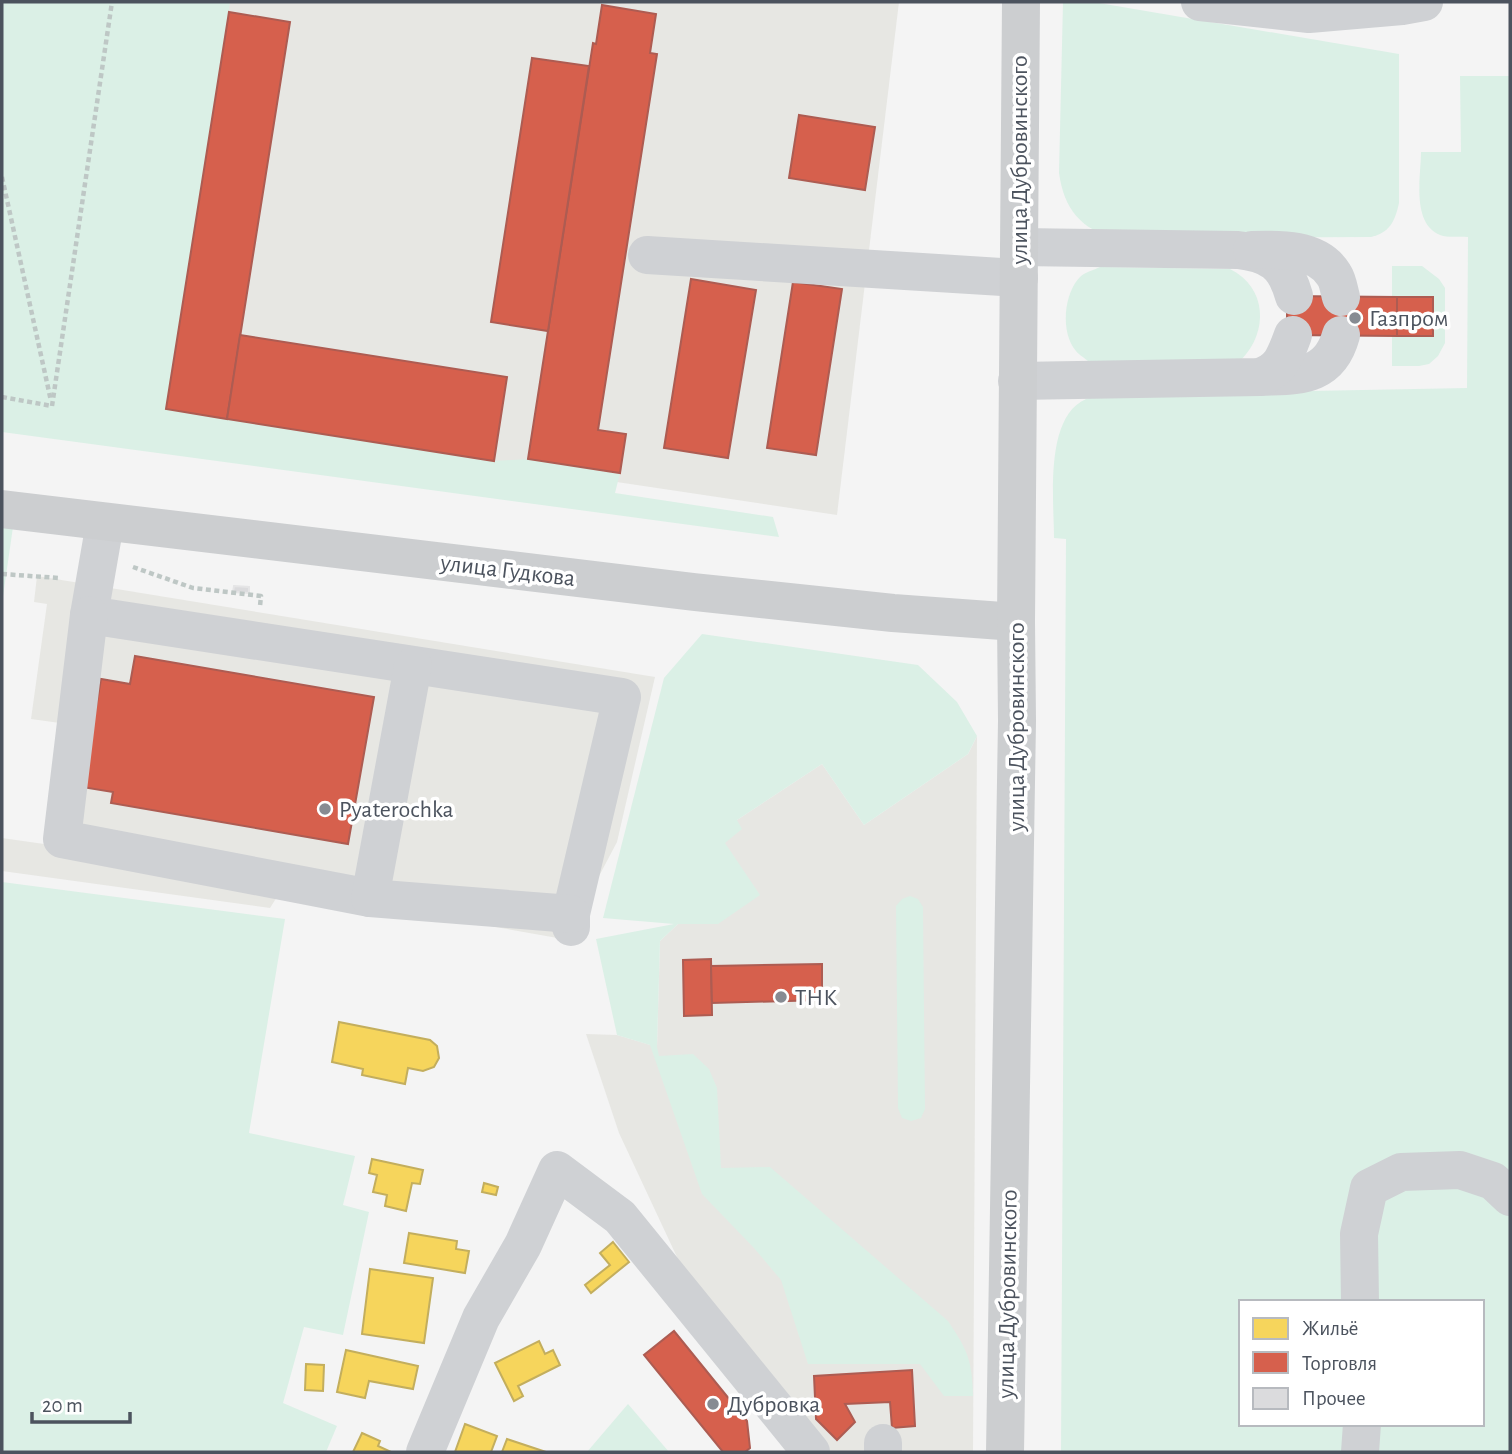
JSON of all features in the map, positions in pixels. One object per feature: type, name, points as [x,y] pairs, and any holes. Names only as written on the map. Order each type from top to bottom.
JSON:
[{"type":"main road","name":"улица Дубровинского","points":[[1004,1452],[1017,734],[1021,2]]},
{"type":"main road","name":"улица Гудкова","points":[[2,509],[694,592],[893,613],[1016,622]]},
{"type":"street","points":[[1200,2],[1309,14],[1424,2]]},
{"type":"street","points":[[647,256],[1018,263],[1281,249],[1319,259],[1334,275],[1341,297]]},
{"type":"street","points":[[1238,250],[1257,252],[1272,259],[1288,277],[1294,296]]},
{"type":"street","points":[[1260,377],[1274,372],[1285,356],[1293,335]]},
{"type":"street","points":[[1017,381],[1296,375],[1315,372],[1329,361],[1341,335]]},
{"type":"street","points":[[92,598],[254,641],[622,697],[571,920],[370,898],[62,839],[92,598],[113,524]]},
{"type":"street","points":[[370,898],[412,666]]},
{"type":"street","points":[[425,1452],[481,1318],[523,1245],[557,1170],[620,1217],[811,1452]]},
{"type":"street","points":[[1360,1300],[1359,1234],[1369,1188],[1401,1172],[1460,1170],[1493,1181],[1510,1197]]},
{"type":"street","points":[[1360,1452],[1362,1426]]},
{"type":"path","points":[[52,406],[112,2]]},
{"type":"path","points":[[2,177],[52,406]]},
{"type":"path","points":[[2,397],[52,406]]},
{"type":"path","points":[[113,524],[116,561],[192,588],[261,596],[254,641]]},
{"type":"path","points":[[2,574],[92,598]]},
{"type":"shaded area","points":[[211,2],[899,2],[837,515],[149,412]]},
{"type":"shaded area","points":[[37,576],[655,677],[617,842],[588,897],[580,942],[282,889],[270,908],[2,871],[2,838],[44,844],[60,723],[31,719],[47,604],[34,602]]},
{"type":"shaded area","points":[[977,736],[973,1452],[814,1452],[712,1332],[619,1133],[586,1034],[617,1035],[657,1047],[660,941],[678,924],[718,924],[725,842],[737,820],[822,764],[864,825],[968,754]]},
{"type":"green space","points":[[2,2],[230,2],[166,409],[494,461],[528,459],[620,473],[615,493],[773,517],[779,537],[2,432]]},
{"type":"green space","points":[[1063,2],[1093,2],[1399,54],[1399,203],[1391,225],[1382,233],[1370,237],[1116,238],[1093,230],[1076,216],[1070,207],[1059,173]]},
{"type":"green space","points":[[1460,76],[1510,76],[1510,1452],[1061,1452],[1066,539],[1054,538],[1053,483],[1057,441],[1063,423],[1073,409],[1086,399],[1103,395],[1467,388],[1468,237],[1440,235],[1431,229],[1425,220],[1421,210],[1419,186],[1421,152],[1461,152]]},
{"type":"green space","points":[[1392,266],[1422,266],[1439,279],[1445,288],[1445,343],[1438,356],[1429,364],[1392,366],[1392,336],[1433,336],[1392,297]]},
{"type":"green space","points":[[1100,267],[1230,269],[1242,277],[1257,298],[1260,324],[1250,349],[1241,360],[1089,362],[1071,343],[1066,323],[1067,302],[1082,275]]},
{"type":"green space","points":[[2,526],[13,527],[2,603]]},
{"type":"green space","points":[[702,634],[918,665],[957,702],[977,736],[968,754],[864,825],[822,764],[737,820],[742,829],[725,843],[760,895],[718,924],[678,924],[660,941],[657,1047],[659,1056],[693,1054],[709,1069],[717,1088],[721,1168],[770,1167],[948,1321],[968,1356],[973,1396],[944,1396],[920,1364],[808,1364],[781,1280],[702,1194],[650,1045],[617,1035],[596,939],[674,924],[603,918],[664,678]]},
{"type":"green space","points":[[2,882],[285,919],[249,1133],[355,1156],[343,1205],[369,1212],[343,1335],[304,1327],[283,1403],[337,1426],[326,1452],[2,1452]]},
{"type":"green space","points":[[910,896],[918,899],[923,907],[925,1109],[921,1118],[911,1121],[902,1118],[898,1108],[896,906],[902,899]]},
{"type":"green space","points":[[628,1404],[669,1452],[587,1452]]},
{"type":"building: Жильё","points":[[339,1022],[430,1040],[437,1046],[439,1058],[434,1067],[423,1071],[408,1068],[405,1084],[362,1075],[363,1069],[332,1062]]},
{"type":"building: Жильё","points":[[372,1159],[423,1170],[420,1184],[412,1183],[406,1211],[385,1206],[387,1195],[373,1192],[377,1175],[369,1173]]},
{"type":"building: Жильё","points":[[484,1183],[498,1187],[496,1195],[482,1192]]},
{"type":"building: Жильё","points":[[409,1233],[457,1241],[456,1249],[469,1251],[465,1273],[404,1263]]},
{"type":"building: Жильё","points":[[613,1242],[629,1262],[591,1293],[585,1285],[610,1265],[600,1253]]},
{"type":"building: Жильё","points":[[370,1269],[433,1278],[424,1343],[362,1334]]},
{"type":"building: Жильё","points":[[539,1341],[545,1354],[553,1350],[560,1365],[518,1386],[523,1396],[514,1401],[495,1363]]},
{"type":"building: Жильё","points":[[346,1350],[418,1366],[413,1389],[369,1381],[365,1398],[337,1392]]},
{"type":"building: Жильё","points":[[306,1364],[324,1365],[323,1391],[305,1390]]},
{"type":"building: Жильё","points":[[465,1424],[497,1436],[491,1452],[455,1452]]},
{"type":"building: Жильё","points":[[362,1433],[380,1441],[378,1446],[391,1452],[353,1452]]},
{"type":"building: Жильё","points":[[507,1439],[546,1452],[502,1452]]},
{"type":"building: Торговля","points":[[602,5],[656,14],[650,53],[657,54],[598,430],[626,434],[620,473],[528,459],[593,43],[596,44]]},
{"type":"building: Торговля","points":[[229,12],[290,22],[227,419],[166,409]]},
{"type":"building: Торговля","points":[[532,58],[589,66],[548,331],[491,322]]},
{"type":"building: Торговля","points":[[799,115],[875,127],[865,190],[789,178]]},
{"type":"building: Торговля","points":[[691,279],[756,290],[728,458],[664,448]]},
{"type":"building: Торговля","points":[[793,282],[842,289],[816,455],[767,448]]},
{"type":"building: Торговля","points":[[1287,296],[1397,297],[1397,336],[1287,335]]},
{"type":"building: Торговля","points":[[1397,297],[1433,297],[1433,336],[1397,336]]},
{"type":"building: Торговля","points":[[240,335],[507,377],[494,461],[227,419]]},
{"type":"building: Торговля","points":[[135,656],[374,697],[348,844],[111,803],[113,792],[82,787],[101,679],[130,684]]},
{"type":"building: Торговля","points":[[711,959],[712,1015],[684,1016],[683,960]]},
{"type":"building: Торговля","points":[[822,964],[822,1000],[712,1003],[711,966]]},
{"type":"building: Торговля","points":[[674,1331],[747,1421],[750,1448],[745,1452],[723,1452],[644,1355]]},
{"type":"building: Торговля","points":[[912,1370],[915,1426],[892,1428],[890,1402],[845,1404],[855,1422],[837,1440],[816,1419],[814,1376]]},
{"type":"building: Прочее","points":[[234,586],[249,587],[249,593],[233,592]]},
{"type":"place","name":"Газпром","points":[[1355,318]]},
{"type":"place","name":"Pyaterochka","points":[[325,809]]},
{"type":"place","name":"ТНК","points":[[781,997]]},
{"type":"place","name":"Дубровка","points":[[713,1404]]}]
